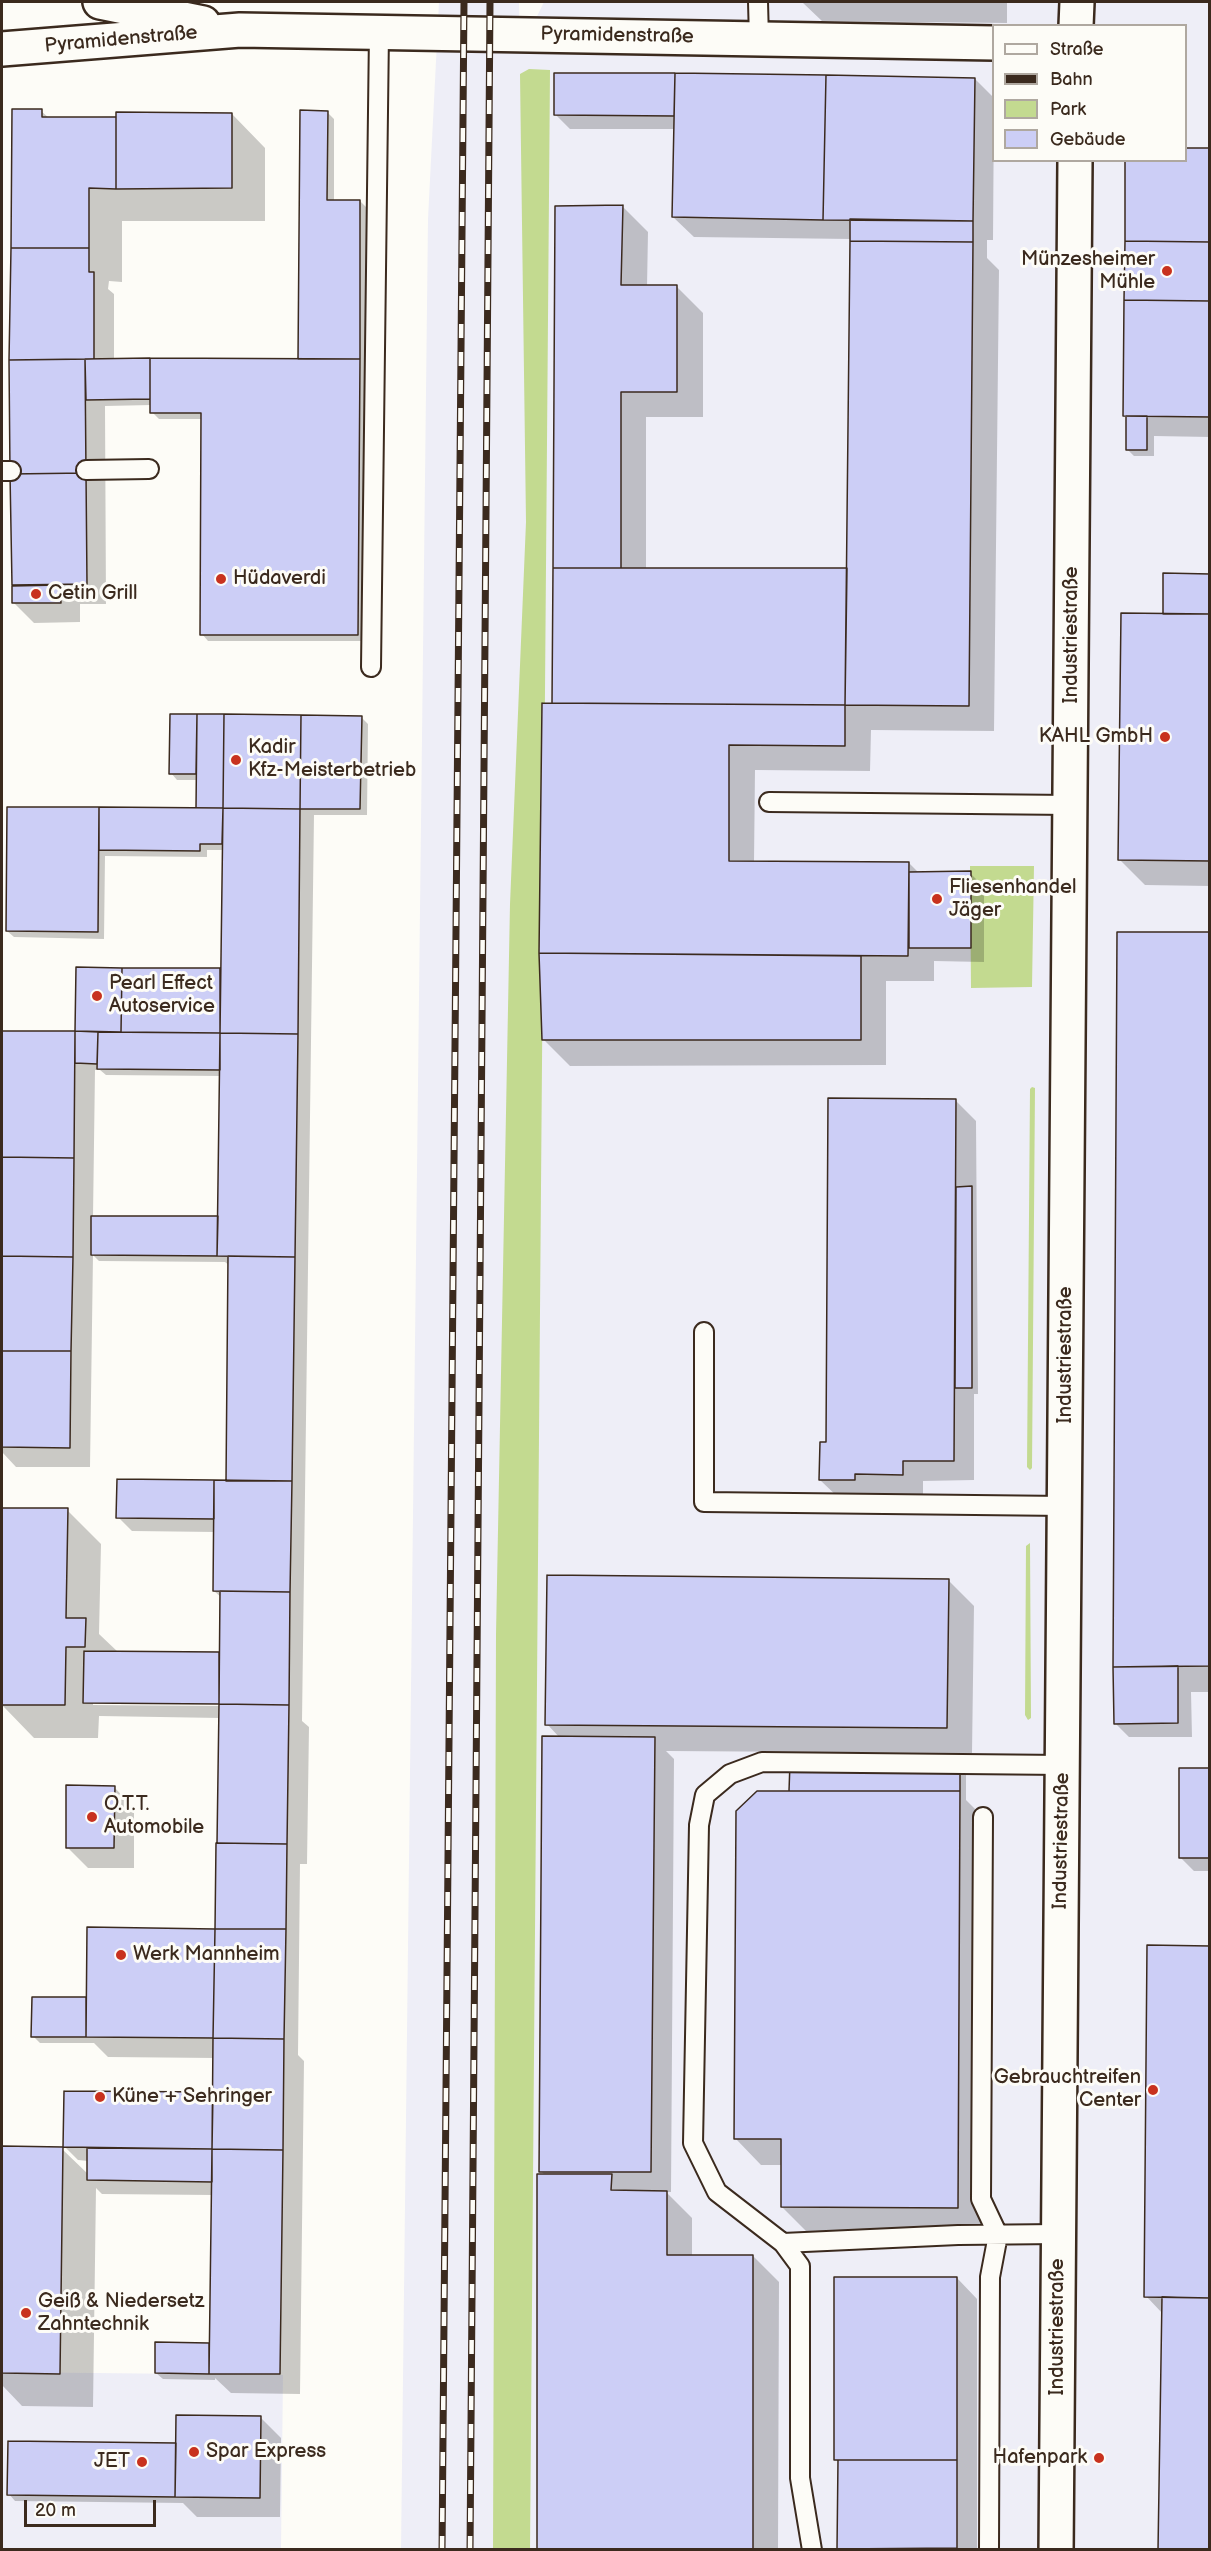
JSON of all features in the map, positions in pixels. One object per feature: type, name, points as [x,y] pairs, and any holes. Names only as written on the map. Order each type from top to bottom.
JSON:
[{"type":"street","name":"Pyramidenstraße","points":[[100,2],[240,30]]},
{"type":"street","points":[[1076,24],[1077,2]]},
{"type":"street","name":"Pyramidenstraße","points":[[2,49],[240,30],[992,44]]},
{"type":"street","name":"Industriestraße","points":[[1056,2550],[1075,162]]},
{"type":"lane","points":[[758,2],[759,39]]},
{"type":"lane","points":[[371,667],[379,32]]},
{"type":"lane","points":[[86,470],[149,470]]},
{"type":"lane","points":[[769,802],[1071,805]]},
{"type":"lane","points":[[704,1332],[704,1502],[1065,1506]]},
{"type":"lane","points":[[813,2550],[800,2478],[800,2266],[783,2243],[717,2192],[693,2143],[699,1826],[705,1795],[730,1774],[762,1762],[1063,1765]]},
{"type":"lane","points":[[983,1817],[981,2199],[998,2235],[990,2277],[989,2550]]},
{"type":"lane","points":[[783,2243],[1059,2234]]},
{"type":"shaded area","points":[[439,2],[519,2],[520,51],[544,2],[1209,2],[1209,2549],[401,2550],[428,219]]},
{"type":"shaded area","name":"JET","points":[[2,2372],[283,2375],[281,2549],[2,2550]]},
{"type":"green space","points":[[529,69],[550,70],[530,2549],[493,2550],[496,1634],[510,904],[526,522],[520,74]]},
{"type":"green space","points":[[970,866],[1034,866],[1032,987],[971,988]]},
{"type":"green space","points":[[1035,1088],[1032,1468],[1030,1470],[1027,1467],[1030,1089]]},
{"type":"green space","points":[[1030,1543],[1031,1718],[1028,1720],[1025,1715],[1026,1546]]},
{"type":"building","points":[[554,73],[675,73],[674,116],[554,115]]},
{"type":"building","points":[[675,73],[826,75],[823,220],[672,217]]},
{"type":"building","points":[[826,75],[975,78],[973,221],[823,220]]},
{"type":"building","points":[[12,109],[42,109],[42,117],[116,117],[116,189],[89,188],[89,248],[11,248]]},
{"type":"building","points":[[300,110],[328,111],[327,200],[360,200],[360,359],[298,359]]},
{"type":"building","points":[[116,112],[232,113],[232,188],[116,189]]},
{"type":"building","points":[[1187,148],[1210,148],[1210,242],[1125,241],[1125,162],[1187,162]]},
{"type":"building","points":[[623,205],[621,285],[677,285],[677,392],[621,392],[621,568],[553,568],[555,206]]},
{"type":"building","points":[[850,219],[973,221],[973,242],[850,241]]},
{"type":"building","points":[[850,241],[973,242],[969,706],[845,705]]},
{"type":"building","name":"Münzesheimer Mühle","points":[[1125,241],[1210,242],[1210,301],[1124,300]]},
{"type":"building","points":[[11,248],[89,248],[89,272],[94,272],[94,359],[9,360]]},
{"type":"building","points":[[1124,300],[1210,301],[1210,417],[1123,416]]},
{"type":"building","points":[[150,358],[150,399],[86,400],[85,359]]},
{"type":"building","points":[[150,358],[360,359],[358,635],[200,635],[201,413],[150,413]]},
{"type":"building","points":[[85,359],[86,473],[10,474],[9,360]]},
{"type":"building","points":[[1126,416],[1147,416],[1147,450],[1126,450]]},
{"type":"building","points":[[86,473],[87,584],[12,585],[10,474]]},
{"type":"building","points":[[553,568],[847,568],[845,705],[552,703]]},
{"type":"building","points":[[1163,573],[1210,574],[1210,614],[1163,614]]},
{"type":"building","name":"Cetin Grill","points":[[60,585],[61,603],[12,603],[12,586]]},
{"type":"building","name":"KAHL GmbH","points":[[1121,613],[1210,614],[1210,861],[1118,860]]},
{"type":"building","points":[[542,703],[845,705],[845,746],[729,745],[729,861],[909,862],[908,956],[539,953]]},
{"type":"building","points":[[170,714],[197,714],[196,774],[169,774]]},
{"type":"building","points":[[197,714],[224,714],[223,808],[196,808]]},
{"type":"building","points":[[224,714],[301,715],[300,809],[223,808]]},
{"type":"building","points":[[301,715],[362,716],[360,809],[300,809]]},
{"type":"building","points":[[7,807],[99,807],[98,932],[6,931]]},
{"type":"building","points":[[99,807],[223,808],[222,844],[200,844],[200,851],[99,850]]},
{"type":"building","points":[[223,808],[300,809],[298,1034],[220,1033]]},
{"type":"building","points":[[971,871],[971,948],[909,948],[909,872]]},
{"type":"building","points":[[1117,932],[1210,932],[1210,1666],[1113,1667]]},
{"type":"building","points":[[539,953],[861,956],[861,1040],[542,1040]]},
{"type":"building","points":[[76,967],[122,968],[121,1032],[75,1031]]},
{"type":"building","points":[[122,968],[220,968],[220,1033],[121,1032]]},
{"type":"building","points":[[2,1031],[75,1031],[74,1158],[2,1157]]},
{"type":"building","points":[[75,1031],[98,1032],[97,1064],[75,1063]]},
{"type":"building","points":[[98,1032],[220,1033],[220,1070],[97,1069]]},
{"type":"building","points":[[220,1033],[298,1034],[295,1257],[217,1256]]},
{"type":"building","points":[[828,1098],[956,1099],[954,1461],[903,1461],[903,1475],[855,1474],[855,1480],[819,1480],[820,1442],[826,1442]]},
{"type":"building","points":[[2,1157],[74,1158],[73,1257],[2,1256]]},
{"type":"building","points":[[972,1186],[972,1388],[955,1388],[956,1187]]},
{"type":"building","points":[[91,1216],[218,1216],[217,1256],[91,1255]]},
{"type":"building","points":[[2,1256],[73,1257],[71,1351],[2,1351]]},
{"type":"building","points":[[228,1256],[295,1257],[292,1481],[226,1481]]},
{"type":"building","points":[[2,1351],[71,1351],[70,1448],[2,1447]]},
{"type":"building","points":[[117,1479],[214,1480],[214,1519],[116,1518]]},
{"type":"building","points":[[214,1480],[292,1481],[290,1592],[213,1591]]},
{"type":"building","points":[[2,1508],[68,1508],[66,1618],[86,1618],[85,1647],[66,1647],[65,1705],[2,1705]]},
{"type":"building","points":[[547,1575],[949,1579],[947,1728],[545,1725]]},
{"type":"building","points":[[220,1591],[290,1592],[289,1705],[219,1704]]},
{"type":"building","points":[[84,1651],[219,1652],[219,1704],[83,1703]]},
{"type":"building","points":[[1178,1666],[1178,1723],[1114,1724],[1113,1667]]},
{"type":"building","points":[[219,1704],[289,1705],[287,1844],[217,1843]]},
{"type":"building","points":[[542,1736],[655,1737],[651,2172],[539,2172]]},
{"type":"building","points":[[790,1763],[960,1764],[960,1791],[789,1791]]},
{"type":"building","points":[[1179,1768],[1210,1768],[1210,1858],[1179,1858]]},
{"type":"building","points":[[66,1785],[115,1786],[114,1848],[66,1848]]},
{"type":"building","points":[[757,1791],[960,1791],[958,2208],[781,2207],[781,2139],[734,2139],[736,1811]]},
{"type":"building","points":[[216,1843],[287,1844],[286,1929],[215,1929]]},
{"type":"building","points":[[87,1927],[215,1929],[213,2038],[86,2037]]},
{"type":"building","points":[[215,1929],[286,1929],[284,2039],[213,2038]]},
{"type":"building","points":[[1147,1945],[1210,1946],[1210,2298],[1144,2297]]},
{"type":"building","points":[[32,1997],[86,1997],[86,2037],[31,2037]]},
{"type":"building","points":[[213,2038],[284,2039],[283,2150],[212,2149]]},
{"type":"building","points":[[64,2091],[213,2092],[212,2149],[63,2147]]},
{"type":"building","points":[[2,2146],[63,2147],[60,2374],[2,2373]]},
{"type":"building","points":[[87,2148],[212,2149],[212,2182],[87,2180]]},
{"type":"building","points":[[212,2149],[283,2150],[280,2374],[209,2374]]},
{"type":"building","points":[[537,2174],[612,2174],[611,2190],[667,2191],[667,2255],[753,2255],[753,2550],[537,2550]]},
{"type":"building","points":[[834,2277],[957,2277],[957,2460],[834,2460]]},
{"type":"building","points":[[1162,2297],[1210,2298],[1210,2550],[1158,2550]]},
{"type":"building","points":[[155,2342],[209,2343],[209,2374],[155,2373]]},
{"type":"building","points":[[176,2415],[261,2416],[260,2498],[175,2497]]},
{"type":"building","points":[[8,2441],[176,2443],[175,2497],[7,2495]]},
{"type":"building","points":[[838,2460],[957,2460],[957,2548],[837,2549]]},
{"type":"railway","points":[[442,2550],[464,2]]},
{"type":"railway","points":[[470,2550],[490,2]]},
{"type":"place","name":"Münzesheimer Mühle","points":[[1167,271]]},
{"type":"place","name":"Hüdaverdi","points":[[221,579]]},
{"type":"place","name":"Cetin Grill","points":[[36,594]]},
{"type":"place","name":"KAHL GmbH","points":[[1165,737]]},
{"type":"place","name":"Kadir Kfz-Meisterbetrieb","points":[[236,760]]},
{"type":"place","name":"Fliesenhandel Jäger","points":[[937,899]]},
{"type":"place","name":"Pearl Effect Autoservice","points":[[97,996]]},
{"type":"place","name":"O.T.T. Automobile","points":[[92,1817]]},
{"type":"place","name":"Werk Mannheim","points":[[121,1955]]},
{"type":"place","name":"Gebrauchtreifen Center","points":[[1153,2090]]},
{"type":"place","name":"Küne + Sehringer","points":[[100,2097]]},
{"type":"place","name":"Geiß & Niedersetz Zahntechnik","points":[[26,2313]]},
{"type":"place","name":"Spar Express","points":[[194,2452]]},
{"type":"place","name":"Hafenpark","points":[[1099,2458]]},
{"type":"place","name":"JET","points":[[142,2462]]}]
